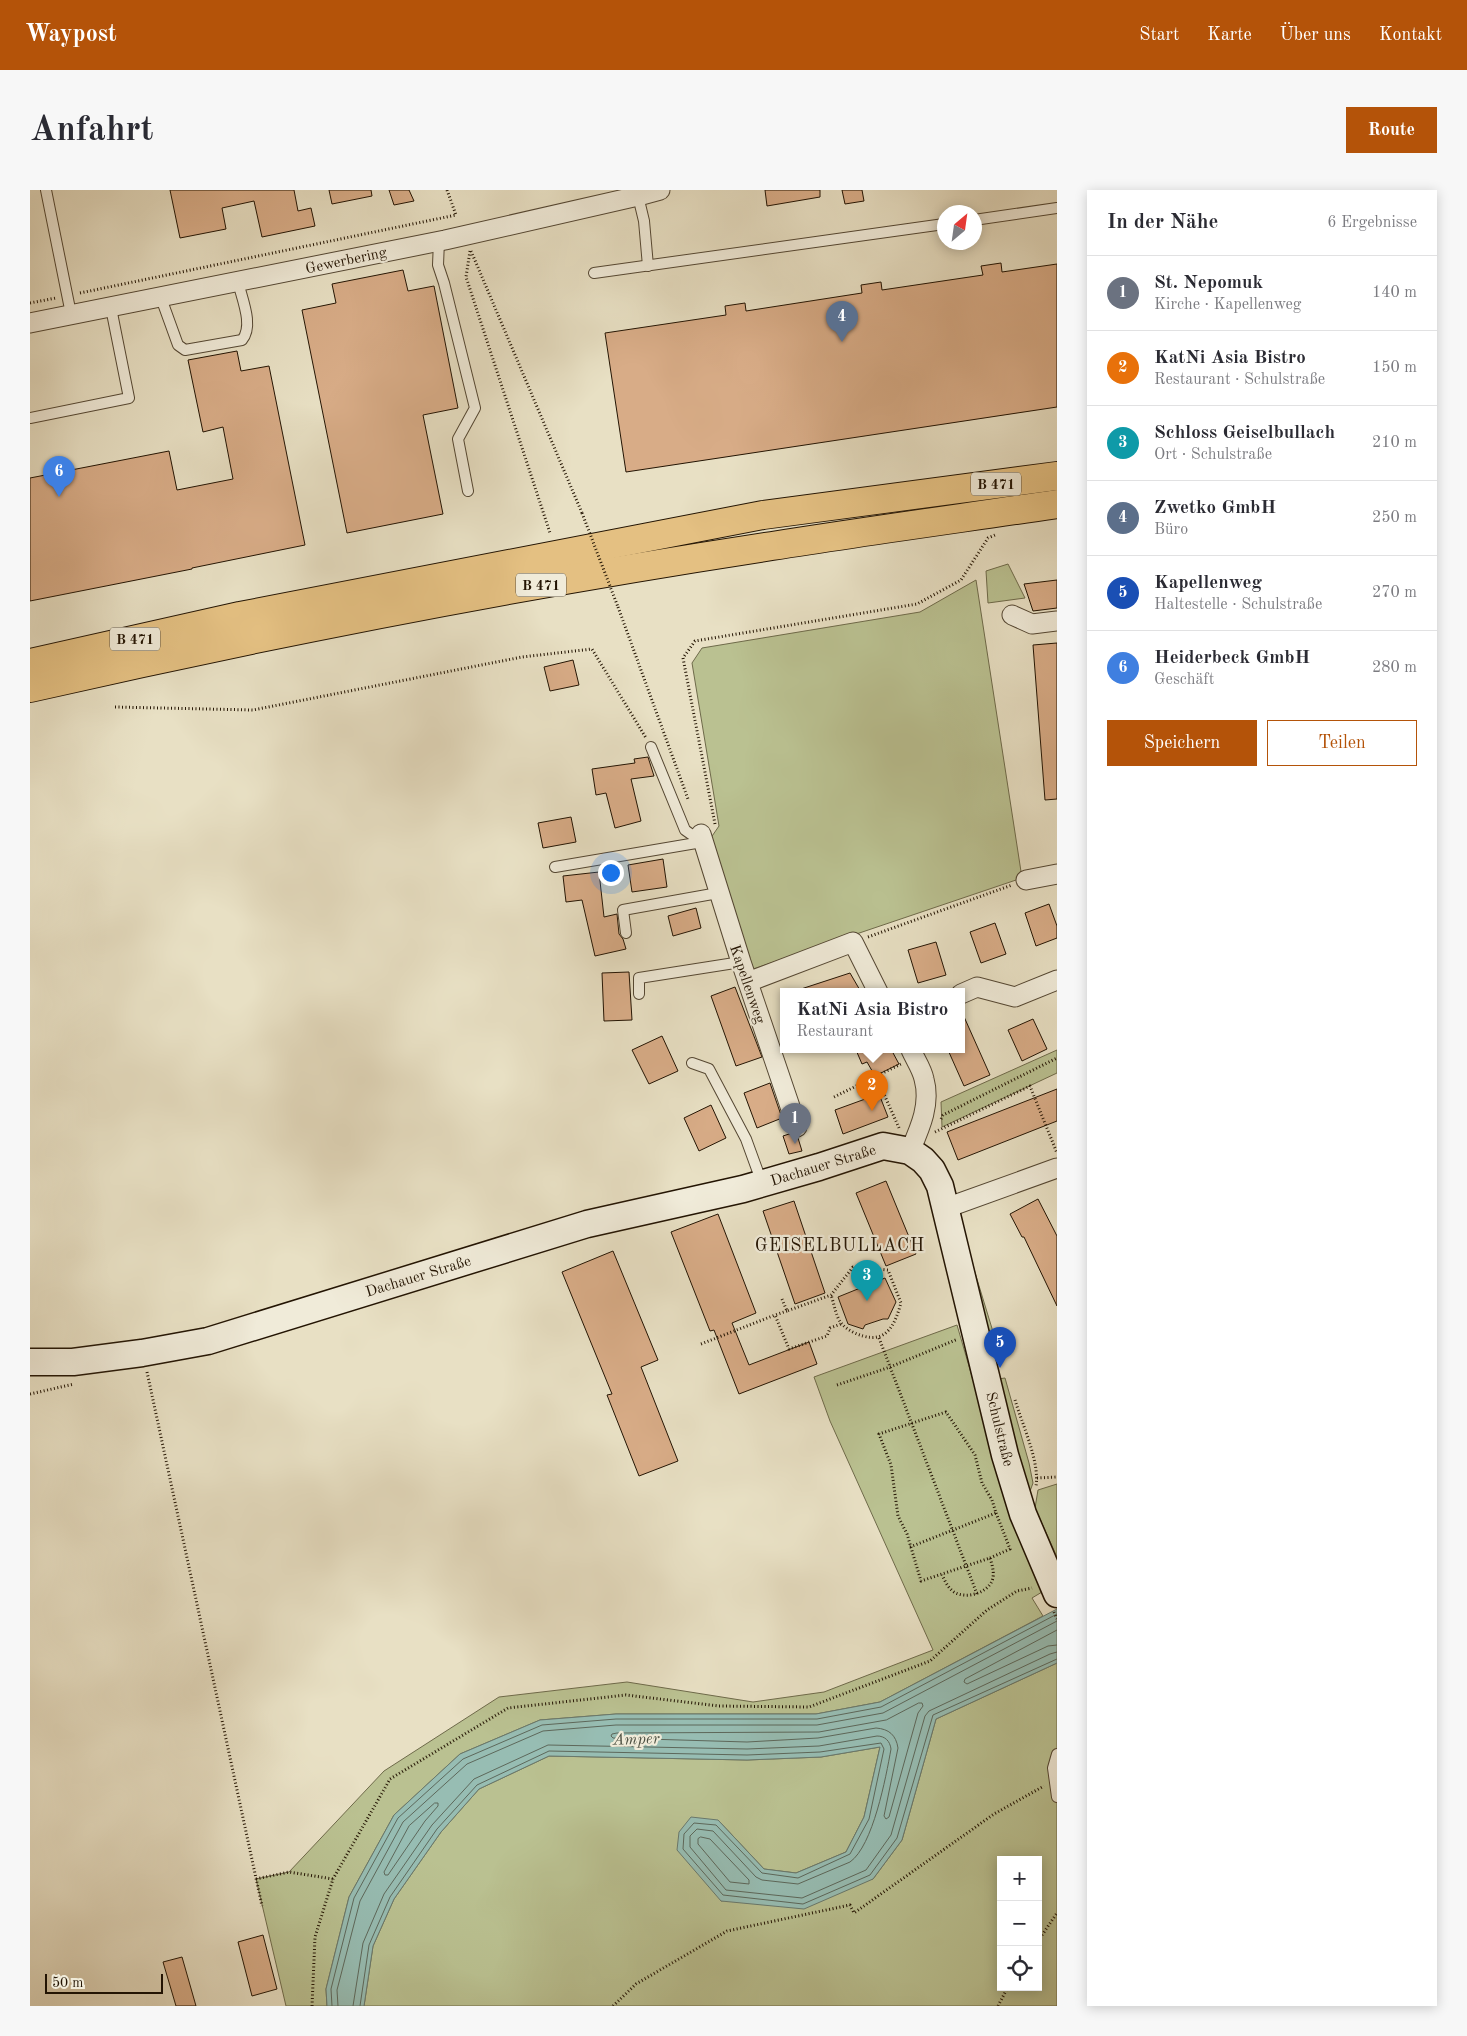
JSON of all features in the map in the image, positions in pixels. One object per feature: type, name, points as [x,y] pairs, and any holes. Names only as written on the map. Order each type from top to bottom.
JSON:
[{"type":"highway","name":"B 471","points":[[30,663],[240,616],[763,516],[1057,476]]},
{"type":"highway","name":"B 471","points":[[30,688],[244,641],[507,590],[770,546],[1057,504]]},
{"type":"street","name":"Gewerbering","points":[[30,323],[439,241],[467,242],[660,190]]},
{"type":"street","points":[[1012,615],[1032,624],[1057,621]]},
{"type":"street","name":"Kapellenweg","points":[[701,838],[797,1126]]},
{"type":"street","points":[[1026,880],[1057,874]]},
{"type":"street","points":[[748,982],[853,942],[876,988]]},
{"type":"street","points":[[965,992],[977,987],[1015,997],[1057,980]]},
{"type":"street","points":[[898,1142],[926,1109],[927,1093],[924,1076],[913,1054]]},
{"type":"street","name":"Dachauer Straße","points":[[30,1362],[73,1362],[142,1353],[208,1341],[587,1224],[762,1183],[898,1142]]},
{"type":"street","name":"Schulstraße","points":[[898,1142],[923,1160],[932,1170],[940,1186],[1005,1455],[1046,1590]]},
{"type":"street","points":[[946,1208],[1057,1168]]},
{"type":"street","name":"Dachauer Straße","points":[[30,1353],[73,1362]]},
{"type":"lane","points":[[47,194],[71,314]]},
{"type":"lane","points":[[638,196],[644,221],[648,266]]},
{"type":"lane","points":[[982,219],[1057,208]]},
{"type":"lane","points":[[594,273],[937,225]]},
{"type":"lane","points":[[439,241],[438,265],[475,408],[458,439],[468,491]]},
{"type":"lane","points":[[161,298],[178,345],[185,350],[242,340],[247,334],[247,324],[238,282]]},
{"type":"lane","points":[[30,418],[129,398],[111,308]]},
{"type":"lane","points":[[651,747],[685,830],[701,838]]},
{"type":"lane","points":[[554,867],[701,838]]},
{"type":"lane","points":[[626,933],[623,910],[718,893]]},
{"type":"lane","points":[[639,994],[639,978],[741,962]]},
{"type":"lane","name":"Dachauer Straße","points":[[692,1063],[709,1069],[746,1139],[762,1183]]},
{"type":"lane","points":[[1057,1754],[1053,1768],[1057,1797]]},
{"type":"path","points":[[447,190],[467,242],[582,513],[701,838],[715,826],[683,658],[696,641],[917,604],[961,580],[988,538],[1001,533]]},
{"type":"path","points":[[30,303],[456,215]]},
{"type":"path","points":[[467,242],[466,277],[550,533]]},
{"type":"path","points":[[115,706],[253,710],[522,657],[592,649],[651,747]]},
{"type":"path","points":[[853,942],[1026,880]]},
{"type":"path","points":[[834,1097],[876,1076],[913,1054]]},
{"type":"path","points":[[943,1115],[1057,1058]]},
{"type":"path","points":[[876,1076],[898,1142]]},
{"type":"path","points":[[932,1132],[1030,1086],[1057,1152]]},
{"type":"path","points":[[701,1344],[832,1295],[853,1267],[888,1270],[901,1303],[889,1331],[879,1338],[872,1339],[856,1334],[841,1324],[832,1295]]},
{"type":"path","points":[[782,1299],[787,1311]]},
{"type":"path","points":[[775,1315],[789,1349],[828,1336],[830,1328],[841,1324]]},
{"type":"path","points":[[838,1384],[890,1367],[963,1337]]},
{"type":"path","points":[[879,1338],[977,1594]]},
{"type":"path","points":[[142,1353],[262,1906]]},
{"type":"path","points":[[946,1412],[975,1454],[982,1483],[992,1500],[996,1514],[1010,1549],[967,1567],[921,1582],[898,1516],[891,1465],[879,1434],[946,1412]]},
{"type":"path","points":[[1037,1478],[1057,1477]]},
{"type":"path","points":[[910,1547],[996,1514]]},
{"type":"path","points":[[942,1575],[947,1585],[954,1592],[968,1596],[977,1594],[985,1590],[993,1580],[993,1566],[990,1558]]},
{"type":"path","points":[[312,2006],[315,1937],[333,1879],[390,1779],[508,1708],[626,1696],[719,1706],[809,1707],[930,1662],[986,1610],[1018,1591],[1046,1590]]},
{"type":"path","points":[[613,2006],[636,1984],[727,1932],[850,1905],[854,1914],[994,1814],[1054,1781]]},
{"type":"path","points":[[256,1879],[289,1872],[333,1879]]},
{"type":"path","points":[[1042,1935],[1057,1912]]},
{"type":"path","points":[[998,2006],[1006,1991]]},
{"type":"green space","points":[[1008,564],[1025,598],[988,603],[986,571]]},
{"type":"green space","points":[[976,580],[1022,878],[750,970],[708,842],[719,826],[692,663],[702,648],[920,612]]},
{"type":"green space","points":[[1057,1050],[1057,1073],[942,1127],[941,1102]]},
{"type":"green space","points":[[962,1230],[994,1335],[989,1336]]},
{"type":"green space","points":[[957,1325],[1010,1507],[1042,1592],[1032,1598],[1043,1616],[880,1702],[816,1714],[616,1714],[540,1720],[460,1754],[394,1815],[349,1897],[326,1989],[327,2006],[286,2006],[256,1879],[289,1872],[384,1771],[499,1697],[627,1682],[753,1702],[824,1692],[933,1650],[830,1421],[814,1377]]},
{"type":"green space","points":[[1005,1378],[1029,1463],[1033,1483],[1029,1494],[998,1379]]},
{"type":"green space","points":[[1057,1484],[1057,1557],[1035,1508],[1038,1490]]},
{"type":"green space","points":[[1057,1663],[1057,2006],[364,2006],[373,1946],[394,1899],[441,1832],[479,1789],[549,1756],[747,1760],[821,1757],[880,1747],[864,1817],[846,1852],[796,1873],[764,1869],[718,1820],[721,1901],[873,1879],[902,1840],[936,1719]]},
{"type":"water","name":"Amper","points":[[1057,1609],[1057,1663],[936,1719],[902,1840],[873,1879],[804,1909],[721,1901],[677,1850],[679,1832],[691,1817],[718,1820],[764,1869],[796,1873],[846,1852],[864,1817],[880,1747],[821,1757],[747,1760],[549,1756],[479,1789],[441,1832],[394,1899],[373,1946],[364,2006],[327,2006],[326,1989],[349,1897],[394,1815],[460,1754],[540,1720],[616,1714],[816,1714],[880,1702]]},
{"type":"building","points":[[170,190],[294,190],[298,211],[311,208],[315,226],[262,237],[254,201],[222,208],[226,229],[180,238]]},
{"type":"building","points":[[329,190],[371,190],[372,196],[332,204]]},
{"type":"building","points":[[389,190],[409,190],[414,201],[394,205]]},
{"type":"building","points":[[765,190],[820,190],[820,197],[767,206]]},
{"type":"building","points":[[842,190],[862,190],[864,201],[845,204]]},
{"type":"building","points":[[1001,263],[1002,272],[1057,264],[1057,407],[626,472],[605,333],[726,315],[725,306],[745,303],[746,311],[862,293],[861,285],[881,282],[882,290],[983,275],[981,266]]},
{"type":"building","points":[[403,270],[408,291],[434,286],[458,408],[423,415],[443,514],[347,533],[302,310],[336,303],[332,284]]},
{"type":"building","points":[[237,351],[241,371],[269,366],[305,545],[30,601],[30,478],[169,451],[177,490],[233,479],[223,427],[203,432],[188,360]]},
{"type":"building","points":[[1057,580],[1057,608],[1033,611],[1024,584]]},
{"type":"building","points":[[1057,643],[1057,799],[1045,800],[1033,645]]},
{"type":"building","points":[[573,660],[579,685],[550,691],[544,667]]},
{"type":"building","points":[[648,757],[654,776],[631,779],[641,821],[615,828],[606,793],[596,795],[592,769],[635,763],[634,759]]},
{"type":"building","points":[[571,817],[576,842],[543,848],[538,823]]},
{"type":"building","points":[[663,859],[667,887],[632,892],[628,865]]},
{"type":"building","points":[[599,872],[604,917],[617,914],[619,934],[623,939],[626,949],[595,956],[582,900],[566,902],[563,876]]},
{"type":"building","points":[[1049,904],[1057,926],[1057,938],[1036,946],[1025,913]]},
{"type":"building","points":[[696,908],[701,928],[673,936],[668,916]]},
{"type":"building","points":[[995,923],[1006,954],[981,963],[970,932]]},
{"type":"building","points":[[936,942],[946,975],[918,983],[908,950]]},
{"type":"building","points":[[629,972],[632,1020],[604,1021],[602,973]]},
{"type":"building","points":[[850,973],[859,988],[804,988]]},
{"type":"building","points":[[735,987],[762,1057],[736,1066],[711,996]]},
{"type":"building","points":[[965,1019],[990,1075],[964,1086],[949,1053],[965,1053]]},
{"type":"building","points":[[1033,1019],[1047,1049],[1022,1061],[1008,1030]]},
{"type":"building","points":[[662,1036],[678,1071],[649,1084],[632,1050]]},
{"type":"building","points":[[857,1053],[893,1053],[899,1064],[875,1076],[867,1062],[862,1064]]},
{"type":"building","points":[[770,1083],[782,1118],[757,1128],[744,1093]]},
{"type":"building","points":[[1057,1089],[1057,1121],[958,1160],[947,1132]]},
{"type":"building","points":[[879,1094],[888,1117],[843,1134],[835,1110]]},
{"type":"building","points":[[711,1105],[726,1138],[699,1151],[684,1118]]},
{"type":"building","points":[[789,1134],[798,1138],[802,1151],[789,1154],[783,1136]]},
{"type":"building","points":[[886,1181],[916,1254],[886,1266],[856,1193]]},
{"type":"building","points":[[1038,1199],[1057,1236],[1057,1306],[1024,1237],[1022,1237],[1010,1214]]},
{"type":"building","points":[[794,1201],[825,1293],[795,1304],[763,1211]]},
{"type":"building","points":[[718,1214],[756,1313],[732,1323],[749,1365],[809,1342],[817,1364],[739,1394],[714,1330],[710,1331],[671,1232]]},
{"type":"building","points":[[613,1251],[658,1360],[641,1367],[678,1461],[639,1476],[607,1395],[612,1394],[562,1272]]},
{"type":"building","points":[[885,1278],[896,1302],[888,1319],[865,1325],[863,1329],[848,1324],[838,1297]]},
{"type":"building","points":[[263,1935],[277,1989],[252,1996],[238,1942]]},
{"type":"building","points":[[182,1957],[196,2006],[176,2006],[163,1962]]},
{"type":"place","name":"Zwetko GmbH","points":[[842,342]]},
{"type":"place","name":"Heiderbeck GmbH","points":[[59,497]]},
{"type":"place","name":"KatNi Asia Bistro","points":[[872,1111]]},
{"type":"place","name":"St. Nepomuk","points":[[795,1144]]},
{"type":"place","name":"Schloss Geiselbullach","points":[[867,1301]]},
{"type":"place","name":"Kapellenweg","points":[[1000,1368]]},
{"type":"district","name":"GEISELBULLACH","points":[[840,1245]]}]
